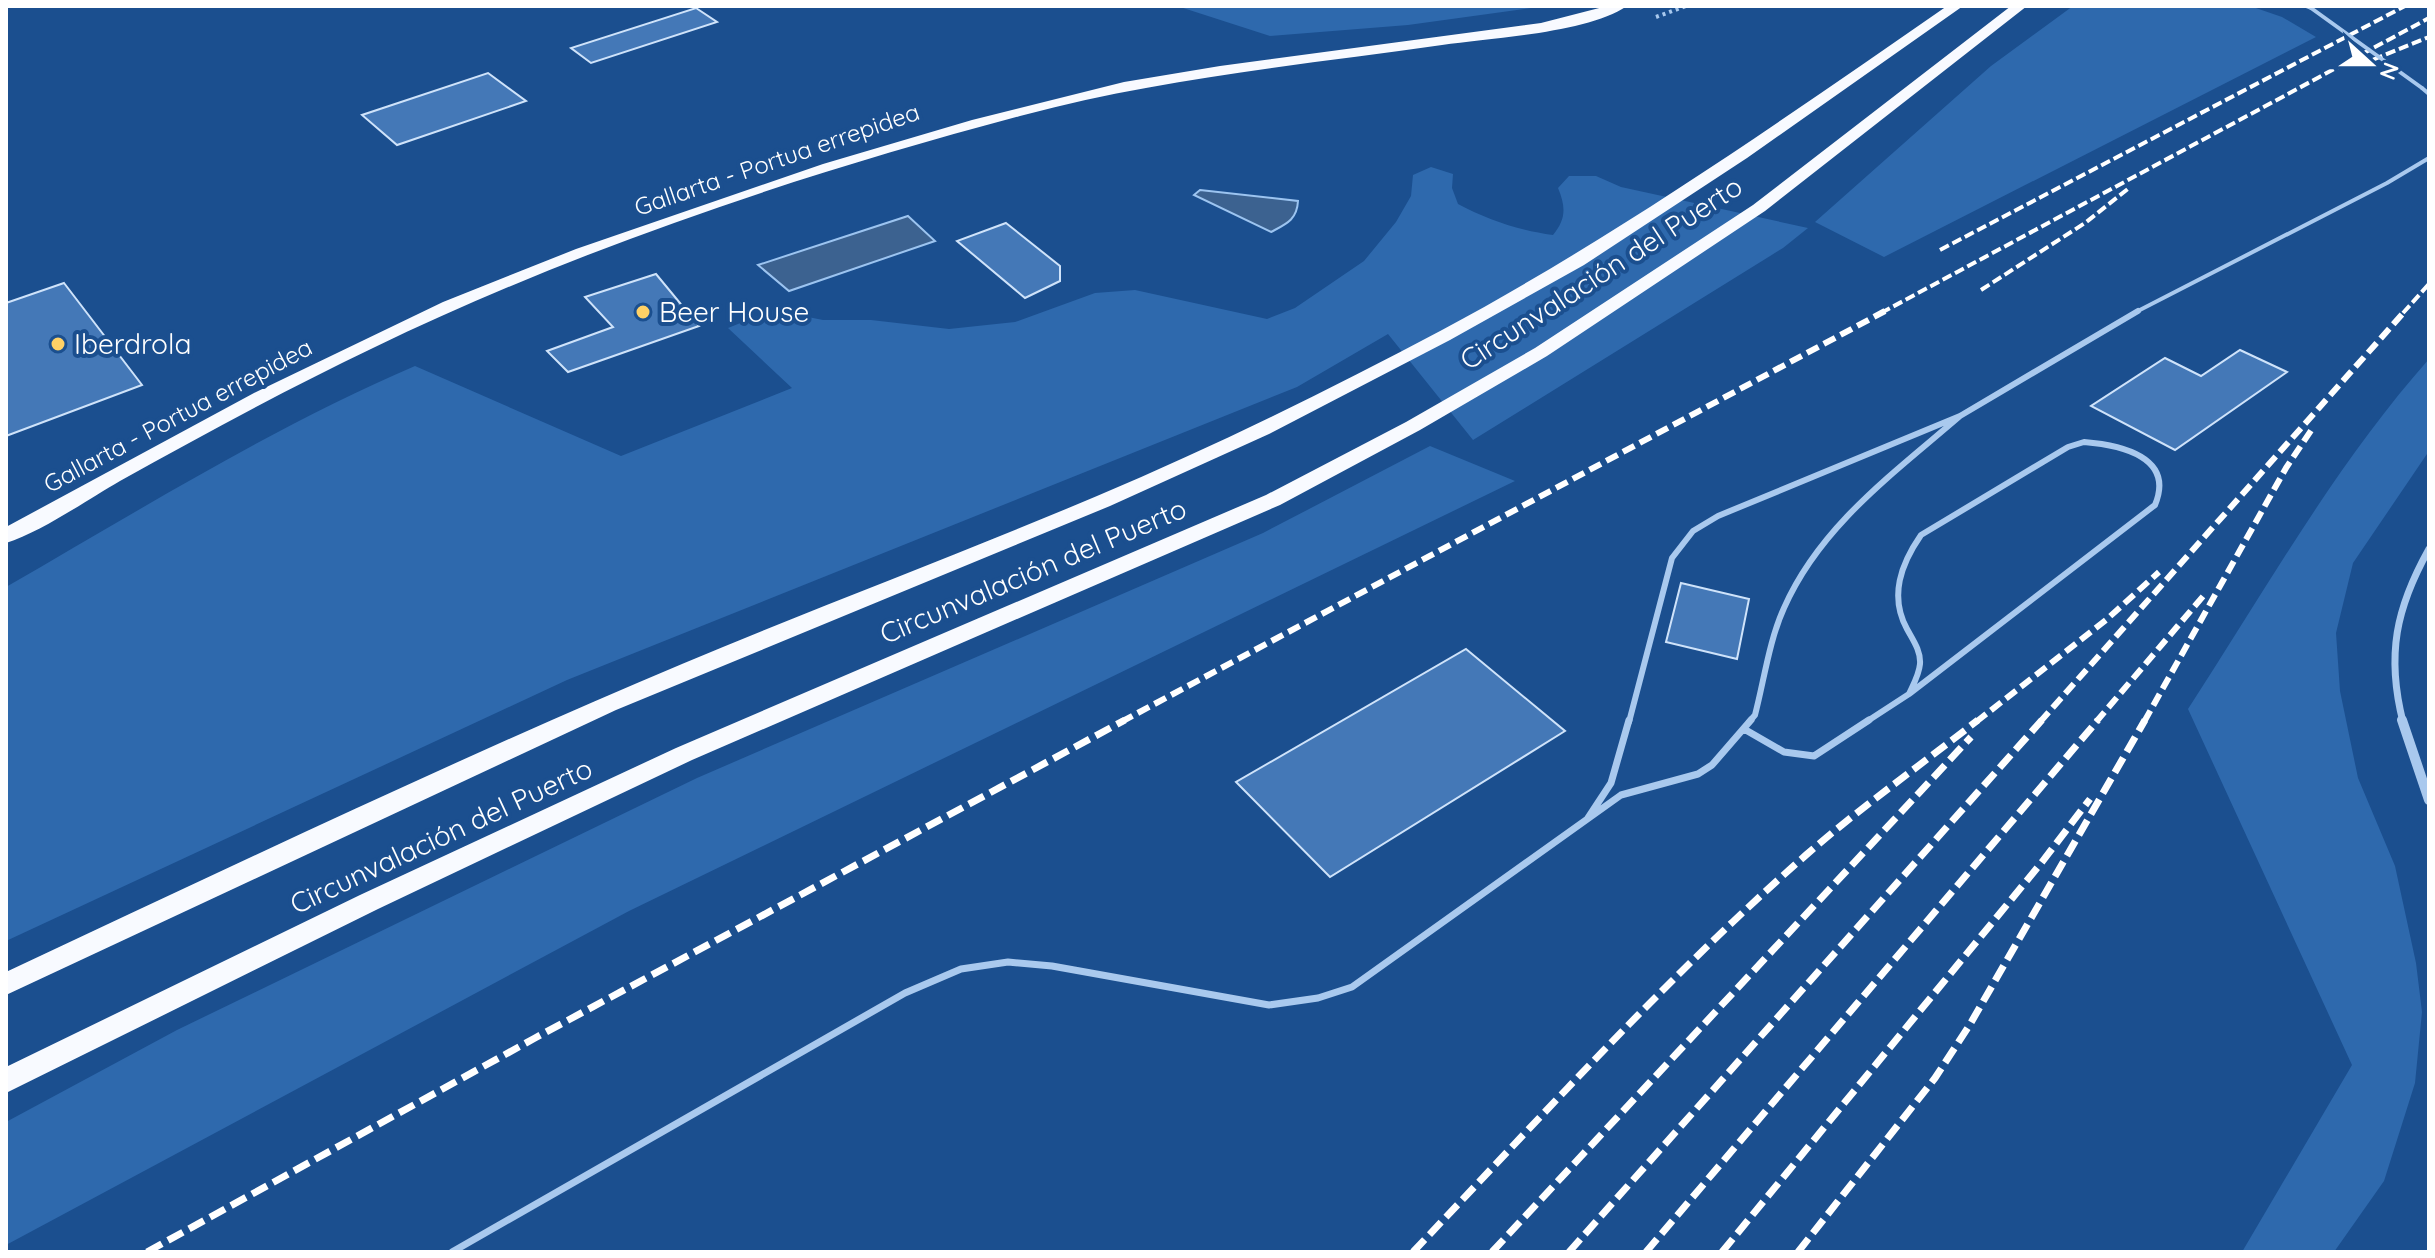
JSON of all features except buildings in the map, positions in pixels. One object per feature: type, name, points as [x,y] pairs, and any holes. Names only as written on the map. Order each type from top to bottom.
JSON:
[{"type":"highway","name":"Gallarta - Portua errepidea","points":[[6,536],[153,454],[418,319],[612,242],[811,172],[938,132],[1096,92],[1228,67],[1401,47],[1588,20],[1620,6]]},
{"type":"highway","name":"Circunvalación del Puerto","points":[[6,984],[692,668],[1231,446],[1340,391],[1580,258],[1708,178],[1956,6]]},
{"type":"highway","name":"Circunvalación del Puerto","points":[[6,1081],[369,902],[684,754],[1246,512],[1413,426],[1541,352],[1759,208],[2020,6]]},
{"type":"street","points":[[2429,549],[2413,572],[2400,604],[2394,640],[2395,682],[2401,724],[2429,800]]},
{"type":"lane","points":[[2309,7],[2429,94]]},
{"type":"lane","points":[[1582,825],[1611,783],[1666,576],[1672,558],[1693,531],[1718,516],[1960,416],[2130,315],[2387,183],[2429,158]]},
{"type":"lane","points":[[452,1252],[905,993],[961,969],[1008,962],[1052,966],[1269,1005],[1305,1003],[1336,995],[1364,981],[1621,795],[1698,774],[1725,753],[1757,708],[1782,612],[1796,583],[1852,509],[1960,416]]},
{"type":"lane","points":[[1744,729],[1784,752],[1814,756],[1909,694],[2155,505],[2163,493],[2162,479],[2154,467],[2119,446],[2084,442],[2068,447],[1921,535],[1909,551],[1897,590],[1898,612],[1921,657],[1919,673],[1909,694]]},
{"type":"path","points":[[1644,21],[1686,6]]},
{"type":"shaded area","points":[[1177,6],[1545,6],[1408,25],[1270,36]]},
{"type":"shaded area","points":[[2073,6],[2250,6],[2282,17],[2316,37],[1884,257],[1815,222],[1991,66]]},
{"type":"shaded area","points":[[1431,167],[1453,174],[1452,188],[1458,204],[1504,224],[1553,235],[1563,213],[1558,188],[1569,176],[1596,176],[1621,187],[1808,228],[1783,248],[1473,440],[1388,334],[1297,387],[567,680],[6,941],[6,587],[259,442],[415,366],[621,456],[792,388],[728,328],[773,310],[823,320],[871,320],[949,329],[1015,322],[1095,293],[1135,290],[1267,319],[1295,308],[1364,261],[1396,222],[1411,196],[1413,175]]},
{"type":"shaded area","points":[[1200,190],[1298,201],[1290,221],[1271,232],[1194,195]]},
{"type":"shaded area","points":[[908,216],[935,241],[789,291],[758,265]]},
{"type":"shaded area","points":[[2429,359],[2429,451],[2353,563],[2336,633],[2340,691],[2358,778],[2395,866],[2416,963],[2422,1012],[2415,1083],[2384,1181],[2334,1252],[2242,1252],[2352,1065],[2188,709],[2332,485]]},
{"type":"shaded area","points":[[1430,446],[1515,481],[629,911],[6,1245],[6,1122],[177,1030],[697,778],[1263,533]]},
{"type":"railway","points":[[1940,250],[2405,6]]},
{"type":"railway","points":[[1881,313],[2429,18]]},
{"type":"railway","points":[[2360,65],[2429,37]]},
{"type":"railway","points":[[1981,290],[2085,223],[2129,188]]},
{"type":"railway","points":[[2403,313],[2429,284]]},
{"type":"railway","points":[[1121,722],[1885,311]]},
{"type":"railway","points":[[2040,722],[2405,311]]},
{"type":"railway","points":[[2144,722],[2286,468],[2314,426]]},
{"type":"railway","points":[[1976,722],[2106,620],[2159,572]]},
{"type":"railway","points":[[2096,722],[2205,594]]},
{"type":"railway","points":[[147,1252],[535,1038],[1125,720]]},
{"type":"railway","points":[[1413,1252],[1605,1049],[1754,902],[1848,820],[1978,720]]},
{"type":"railway","points":[[1569,1252],[2042,720]]},
{"type":"railway","points":[[1646,1252],[2098,720]]},
{"type":"railway","points":[[1798,1252],[1935,1078],[1969,1026],[2145,720]]},
{"type":"railway","points":[[1492,1252],[1971,737]]},
{"type":"railway","points":[[1722,1252],[2042,862],[2090,799]]},
{"type":"place","name":"Beer House","points":[[643,312]]},
{"type":"place","name":"Iberdrola","points":[[58,344]]}]
